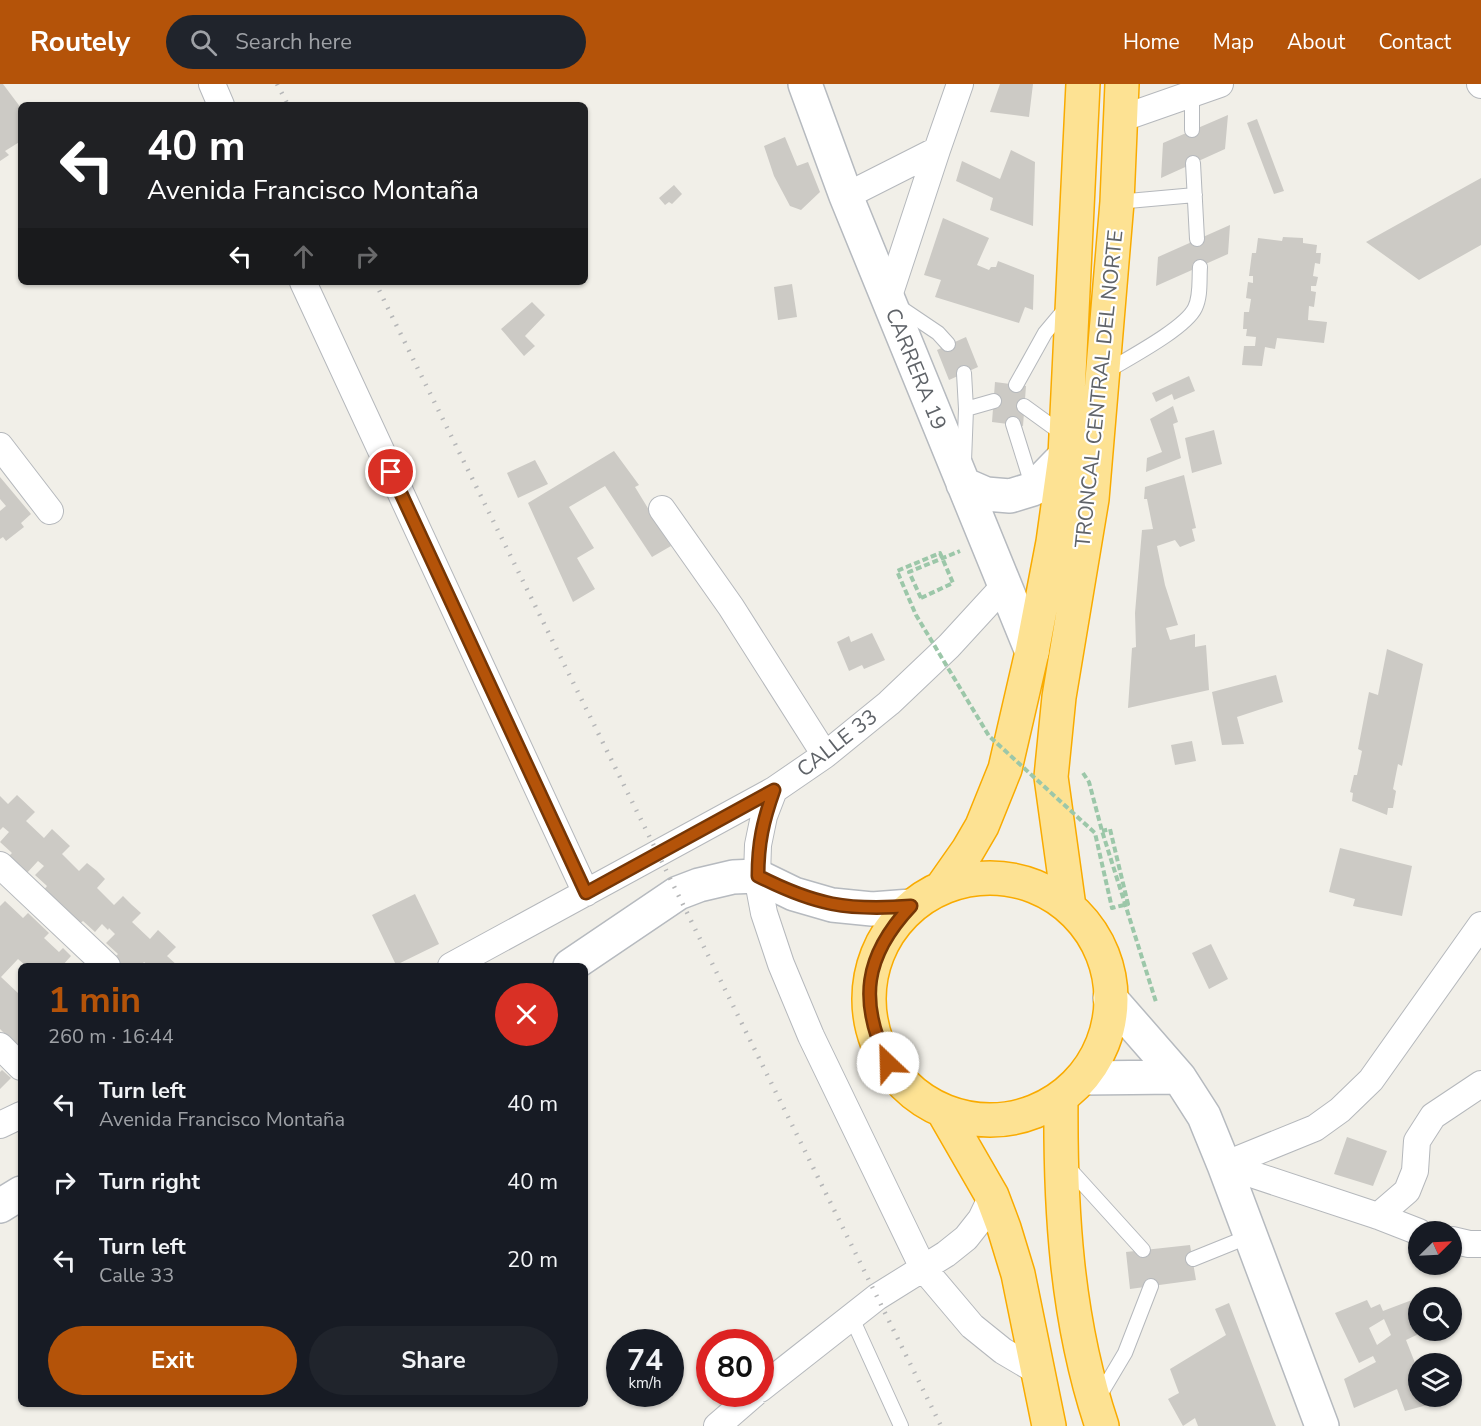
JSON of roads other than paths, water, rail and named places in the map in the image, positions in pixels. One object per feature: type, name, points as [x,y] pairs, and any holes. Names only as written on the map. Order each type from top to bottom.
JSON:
[{"type":"highway","name":"TRONCAL CENTRAL DEL NORTE","points":[[942,887],[968,850],[993,801],[1005,769],[1032,652],[1053,542],[1068,407],[1083,84]]},
{"type":"highway","name":"TRONCAL CENTRAL DEL NORTE","points":[[1069,907],[1051,777],[1059,697],[1092,499],[1117,201],[1122,84]]},
{"type":"highway","points":[[979,878],[1017,881],[1036,887],[1069,907],[1081,920],[1099,948],[1109,981],[1110,998],[1109,1019],[1103,1040],[1094,1060],[1071,1087],[1043,1108],[1024,1115],[984,1120],[963,1117],[943,1110],[922,1098],[903,1083],[877,1041],[870,1016],[869,992],[873,967],[881,944],[911,906],[942,887],[979,878]]},
{"type":"highway","points":[[1071,1087],[1060,1159],[1063,1220],[1077,1328],[1098,1415]]},
{"type":"highway","points":[[943,1110],[992,1196],[1018,1274],[1049,1426]]},
{"type":"street","points":[[212,84],[220,102]]},
{"type":"street","name":"CARRERA 19","points":[[805,84],[846,196],[1032,652]]},
{"type":"street","points":[[888,299],[960,84]]},
{"type":"street","points":[[1120,119],[1220,84]]},
{"type":"street","points":[[846,196],[937,150]]},
{"type":"street","points":[[304,285],[586,893]]},
{"type":"street","points":[[0,446],[50,511]]},
{"type":"street","points":[[963,484],[986,494],[1010,496],[1034,489],[1065,446]]},
{"type":"street","points":[[662,509],[731,607],[825,755]]},
{"type":"street","name":"CALLE 33","points":[[457,963],[774,790],[825,755],[889,703],[941,654],[1005,585]]},
{"type":"street","points":[[774,790],[764,816],[758,845],[758,876],[767,923],[781,964],[811,1036],[923,1268],[972,1326],[1003,1351],[1037,1371]]},
{"type":"street","points":[[0,865],[104,963]]},
{"type":"street","points":[[574,963],[678,893],[699,885],[733,877],[758,876],[794,894],[832,905],[872,909],[911,906]]},
{"type":"street","points":[[1224,1165],[1315,1128],[1340,1110],[1371,1080],[1481,925]]},
{"type":"street","points":[[1110,998],[1179,1077],[1204,1116],[1322,1426]]},
{"type":"street","points":[[0,1046],[18,1064]]},
{"type":"street","points":[[1071,1087],[1179,1077]]},
{"type":"street","points":[[1378,1216],[1407,1191],[1415,1171],[1417,1141],[1433,1116],[1481,1084]]},
{"type":"street","points":[[0,1125],[18,1116]]},
{"type":"street","points":[[1224,1165],[1408,1228]]},
{"type":"street","points":[[0,1206],[18,1195]]},
{"type":"street","points":[[774,1378],[877,1297],[966,1238],[981,1219],[992,1196]]},
{"type":"street","points":[[1462,1242],[1481,1244]]},
{"type":"street","points":[[717,1426],[739,1407]]},
{"type":"lane","points":[[1192,94],[1192,130]]},
{"type":"lane","points":[[1193,163],[1197,239]]},
{"type":"lane","points":[[1117,201],[1195,195]]},
{"type":"lane","points":[[1102,374],[1170,332],[1190,316],[1198,299],[1200,267]]},
{"type":"lane","points":[[888,299],[938,333],[948,344]]},
{"type":"lane","points":[[1016,385],[1045,333],[1073,300]]},
{"type":"lane","points":[[963,484],[966,409],[964,374]]},
{"type":"lane","points":[[966,409],[993,401]]},
{"type":"lane","points":[[1024,406],[1065,446]]},
{"type":"lane","points":[[1013,424],[1034,489]]},
{"type":"lane","points":[[1060,1159],[1143,1250]]},
{"type":"lane","points":[[1193,1259],[1250,1236]]},
{"type":"lane","points":[[1098,1415],[1125,1353],[1150,1286]]},
{"type":"lane","points":[[851,1316],[902,1426]]},
{"type":"railway","points":[[277,84],[286,102]]},
{"type":"railway","points":[[376,285],[941,1426]]}]
